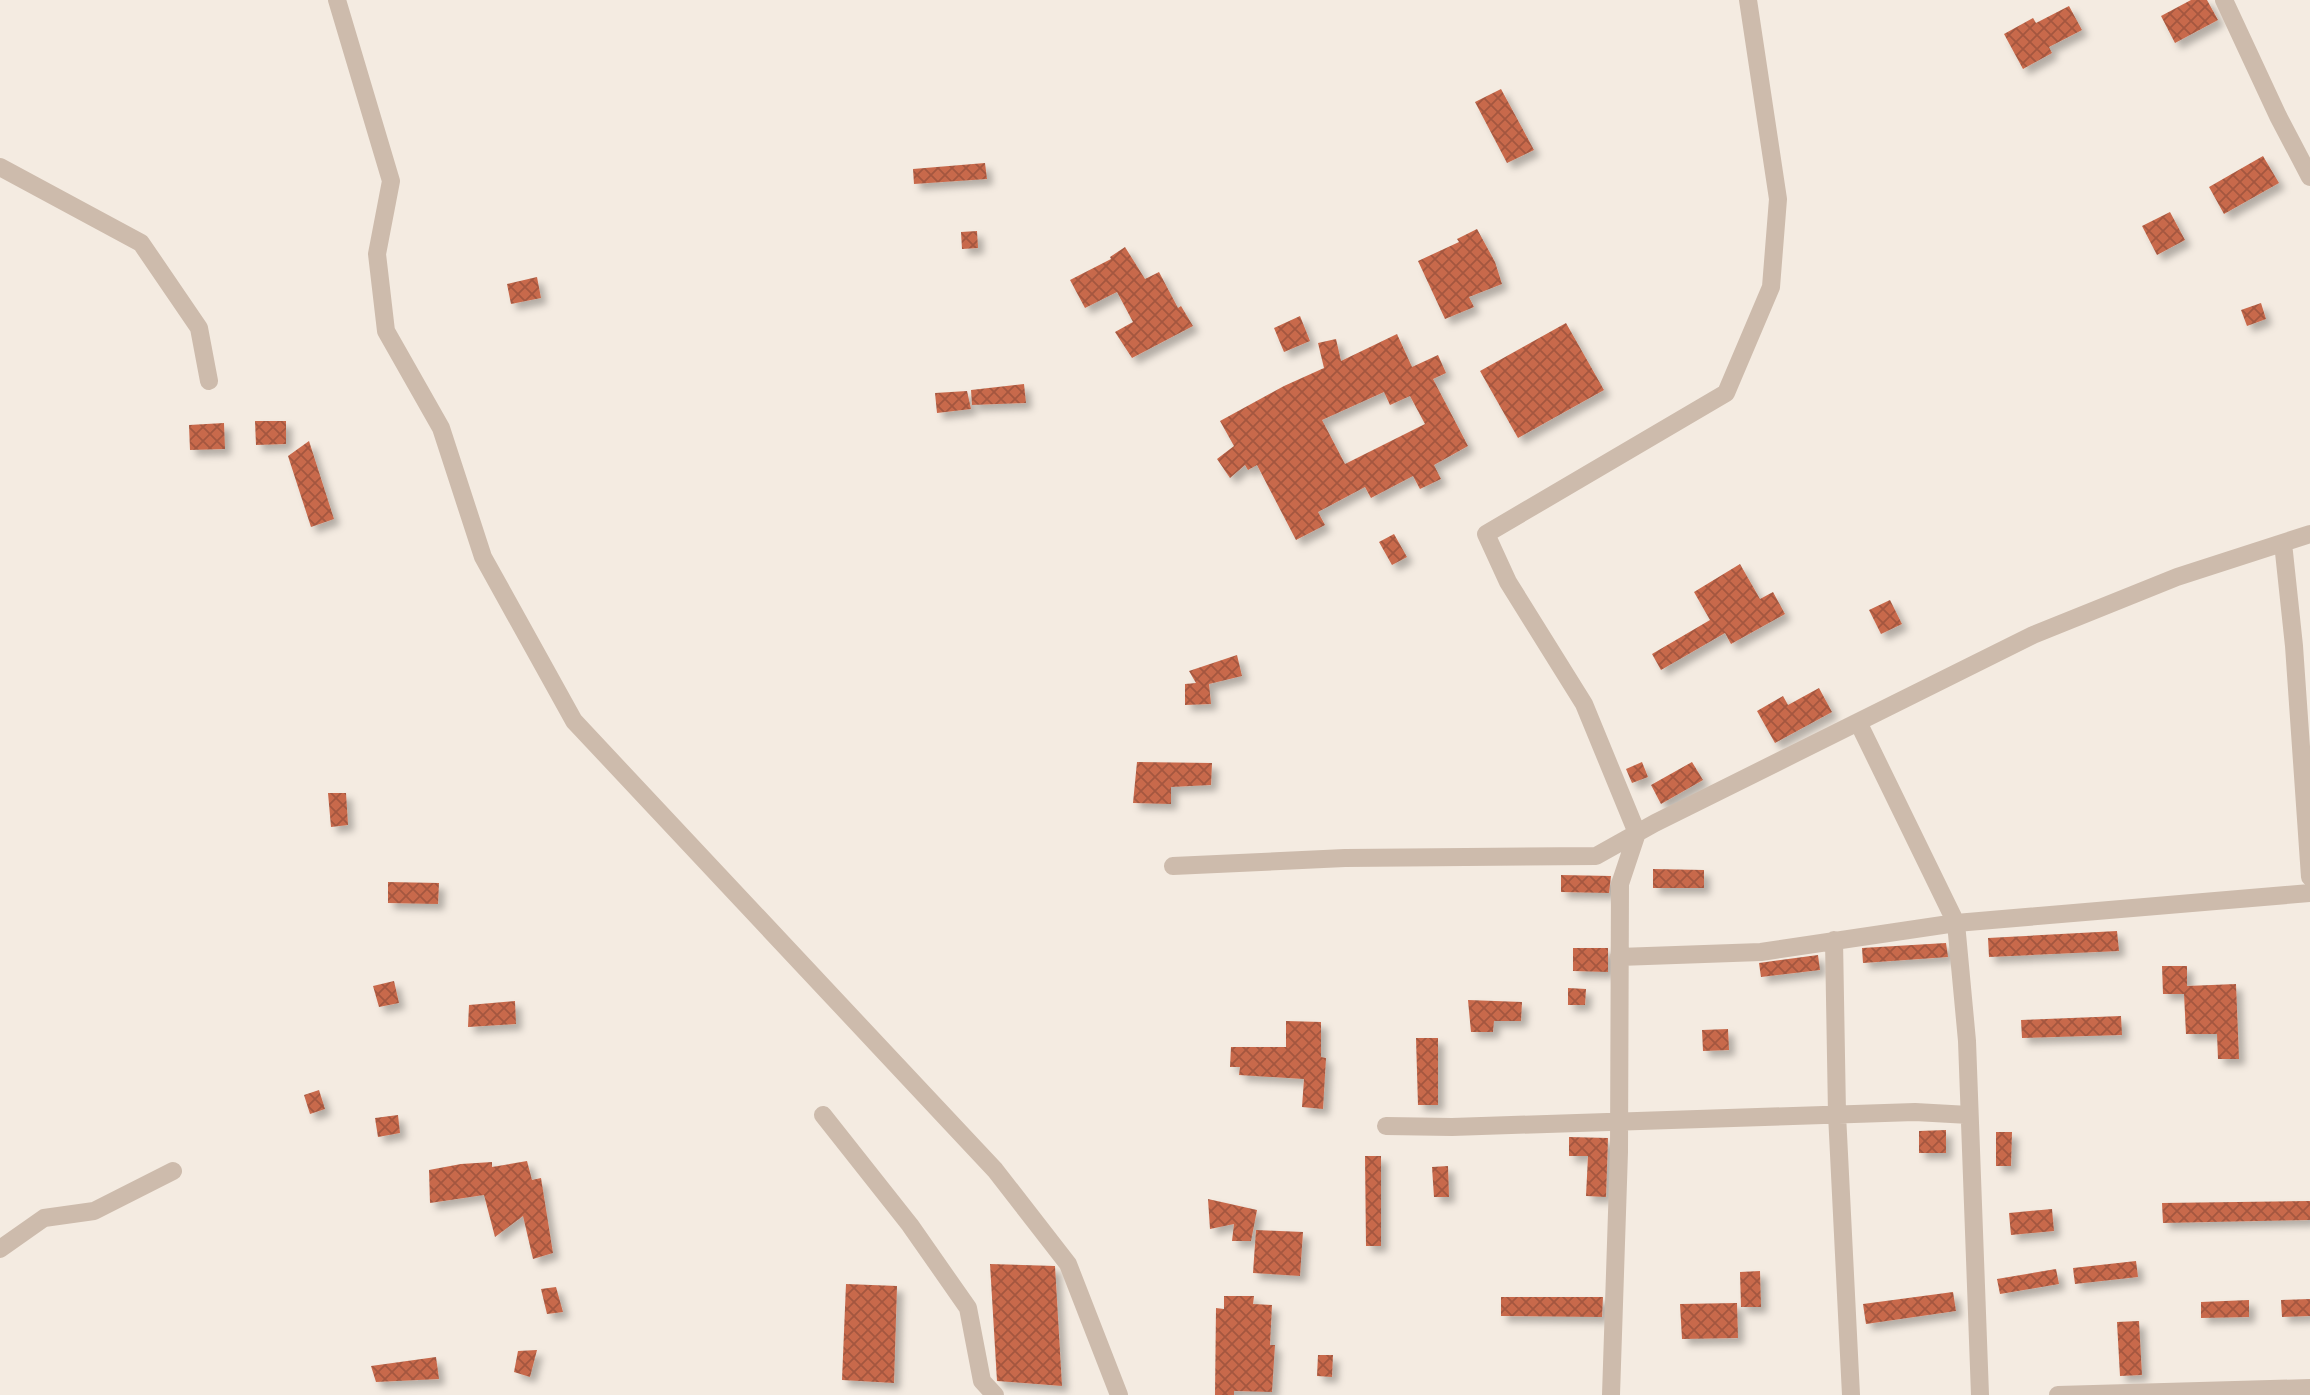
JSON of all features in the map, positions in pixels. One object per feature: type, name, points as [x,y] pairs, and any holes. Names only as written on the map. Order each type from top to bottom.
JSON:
[{"type":"street","points":[[337,0],[391,181],[377,254],[386,331],[441,428],[483,558],[568,710],[575,721],[995,1170],[1068,1264],[1119,1395]]},
{"type":"street","points":[[1611,1395],[1619,1120],[1620,884],[1637,833],[1584,704],[1508,582],[1486,534],[1726,393],[1771,287],[1777,199],[1748,0]]},
{"type":"street","points":[[2224,0],[2278,116],[2310,177]]},
{"type":"street","points":[[0,167],[141,243],[199,328],[209,381]]},
{"type":"street","points":[[1173,866],[1345,858],[1596,856],[2033,635],[2177,577],[2310,534]]},
{"type":"street","points":[[2283,543],[2294,646],[2310,877]]},
{"type":"street","points":[[1858,722],[1956,923],[1969,1115],[1980,1395]]},
{"type":"street","points":[[1619,957],[1761,952],[1956,923],[2310,893]]},
{"type":"street","points":[[1834,940],[1837,1114],[1851,1395]]},
{"type":"street","points":[[1386,1126],[1452,1127],[1915,1112],[1969,1115]]},
{"type":"street","points":[[823,1115],[910,1225],[968,1308],[982,1381],[995,1395]]},
{"type":"street","points":[[0,1249],[44,1218],[93,1211],[173,1171]]},
{"type":"street","points":[[2058,1395],[2264,1392],[2310,1388]]},
{"type":"building","points":[[2191,0],[2207,0],[2218,20],[2175,43],[2161,16]]},
{"type":"building","points":[[2069,6],[2082,30],[2049,47],[2052,53],[2023,69],[2004,34],[2033,18],[2036,23]]},
{"type":"building","points":[[1501,89],[1534,150],[1507,163],[1475,102]]},
{"type":"building","points":[[2263,156],[2279,183],[2224,214],[2209,187]]},
{"type":"building","points":[[985,163],[987,179],[914,184],[913,169]]},
{"type":"building","points":[[2170,212],[2185,240],[2157,255],[2142,226]]},
{"type":"building","points":[[1477,229],[1495,262],[1502,284],[1469,297],[1474,307],[1445,319],[1418,261],[1459,242],[1457,239]]},
{"type":"building","points":[[977,231],[978,248],[962,249],[961,232]]},
{"type":"building","points":[[1125,247],[1145,279],[1159,272],[1178,308],[1181,306],[1193,326],[1132,358],[1115,332],[1133,322],[1117,292],[1085,308],[1070,280],[1111,259],[1110,257]]},
{"type":"building","points":[[537,277],[541,298],[511,304],[507,284]]},
{"type":"building","points":[[2261,303],[2266,319],[2247,326],[2241,310]]},
{"type":"building","points":[[1300,316],[1310,341],[1284,352],[1274,328]]},
{"type":"building","points":[[1566,323],[1604,390],[1518,438],[1480,371]]},
{"type":"building","points":[[1397,334],[1412,367],[1438,355],[1446,373],[1433,379],[1468,446],[1434,465],[1441,479],[1420,489],[1413,476],[1371,498],[1365,487],[1318,512],[1325,525],[1296,540],[1257,465],[1248,470],[1245,465],[1230,478],[1217,459],[1234,446],[1220,421],[1284,386],[1324,368],[1318,343],[1336,339],[1341,361]],"holes":[[[1384,392],[1390,405],[1410,396],[1425,424],[1345,464],[1322,420]]]},
{"type":"building","points":[[1024,384],[1026,403],[972,405],[971,390]]},
{"type":"building","points":[[967,391],[971,409],[937,413],[935,393]]},
{"type":"building","points":[[255,421],[286,421],[286,444],[256,445]]},
{"type":"building","points":[[224,423],[225,449],[190,450],[189,425]]},
{"type":"building","points":[[309,441],[334,519],[311,527],[288,456]]},
{"type":"building","points":[[1394,534],[1407,557],[1392,565],[1379,542]]},
{"type":"building","points":[[1740,564],[1760,599],[1773,592],[1785,614],[1731,644],[1725,633],[1661,670],[1652,654],[1710,620],[1694,592]]},
{"type":"building","points":[[1890,600],[1902,624],[1881,634],[1869,610]]},
{"type":"building","points":[[1237,655],[1242,676],[1209,684],[1211,704],[1185,705],[1185,684],[1196,683],[1189,671]]},
{"type":"building","points":[[1819,688],[1832,712],[1775,743],[1757,711],[1783,696],[1788,705]]},
{"type":"building","points":[[1137,762],[1212,763],[1211,785],[1171,787],[1171,804],[1133,803]]},
{"type":"building","points":[[1642,762],[1648,777],[1632,783],[1626,769]]},
{"type":"building","points":[[1692,762],[1703,780],[1661,804],[1651,785]]},
{"type":"building","points":[[328,793],[346,793],[348,825],[331,827]]},
{"type":"building","points":[[1653,869],[1704,870],[1704,888],[1653,888]]},
{"type":"building","points":[[1561,875],[1611,876],[1609,893],[1561,892]]},
{"type":"building","points":[[388,882],[439,883],[438,904],[388,903]]},
{"type":"building","points":[[2117,931],[2119,951],[1989,957],[1988,938]]},
{"type":"building","points":[[1946,943],[1948,957],[1863,963],[1862,948]]},
{"type":"building","points":[[1573,948],[1608,948],[1608,972],[1573,971]]},
{"type":"building","points":[[1818,955],[1820,970],[1761,977],[1759,963]]},
{"type":"building","points":[[2162,966],[2187,966],[2187,986],[2236,984],[2239,1059],[2218,1059],[2217,1034],[2186,1034],[2184,994],[2163,994]]},
{"type":"building","points":[[394,981],[399,1003],[379,1007],[373,986]]},
{"type":"building","points":[[1568,988],[1586,989],[1585,1005],[1568,1005]]},
{"type":"building","points":[[1468,1000],[1522,1002],[1521,1021],[1494,1021],[1493,1032],[1471,1032]]},
{"type":"building","points":[[515,1001],[516,1024],[468,1027],[469,1005]]},
{"type":"building","points":[[2121,1016],[2122,1035],[2022,1038],[2021,1020]]},
{"type":"building","points":[[1286,1021],[1321,1022],[1321,1057],[1326,1058],[1323,1109],[1302,1107],[1304,1079],[1239,1075],[1240,1067],[1230,1067],[1231,1047],[1286,1047]]},
{"type":"building","points":[[1728,1029],[1729,1050],[1703,1051],[1702,1030]]},
{"type":"building","points":[[1416,1038],[1438,1038],[1438,1105],[1418,1105]]},
{"type":"building","points":[[319,1090],[325,1109],[310,1114],[304,1095]]},
{"type":"building","points":[[398,1115],[400,1133],[378,1137],[375,1118]]},
{"type":"building","points":[[1946,1130],[1946,1153],[1919,1153],[1919,1131]]},
{"type":"building","points":[[1996,1132],[2012,1132],[2011,1166],[1996,1166]]},
{"type":"building","points":[[1569,1137],[1608,1138],[1606,1197],[1586,1196],[1588,1156],[1569,1156]]},
{"type":"building","points":[[1365,1156],[1381,1156],[1381,1246],[1366,1246]]},
{"type":"building","points":[[527,1161],[532,1180],[541,1178],[553,1253],[533,1259],[523,1216],[495,1237],[484,1195],[430,1203],[429,1170],[461,1164],[492,1162],[492,1167]]},
{"type":"building","points":[[1448,1166],[1449,1197],[1434,1197],[1432,1167]]},
{"type":"building","points":[[1208,1199],[1257,1210],[1251,1241],[1232,1241],[1234,1224],[1210,1229]]},
{"type":"building","points":[[2310,1201],[2310,1220],[2163,1223],[2162,1203]]},
{"type":"building","points":[[2052,1209],[2054,1231],[2011,1235],[2009,1213]]},
{"type":"building","points":[[1256,1230],[1303,1232],[1300,1276],[1253,1273]]},
{"type":"building","points":[[2136,1261],[2138,1277],[2075,1284],[2073,1268]]},
{"type":"building","points":[[990,1264],[1055,1266],[1062,1386],[997,1381]]},
{"type":"building","points":[[2056,1269],[2059,1284],[2000,1294],[1997,1279]]},
{"type":"building","points":[[1760,1271],[1761,1307],[1741,1307],[1740,1272]]},
{"type":"building","points":[[846,1284],[897,1286],[894,1383],[842,1380]]},
{"type":"building","points":[[556,1287],[563,1312],[547,1314],[541,1289]]},
{"type":"building","points":[[1953,1292],[1956,1311],[1866,1324],[1863,1304]]},
{"type":"building","points":[[1224,1296],[1254,1296],[1253,1304],[1272,1305],[1270,1345],[1275,1345],[1272,1392],[1234,1391],[1234,1395],[1215,1395],[1216,1308],[1224,1309]]},
{"type":"building","points":[[1501,1297],[1603,1297],[1602,1317],[1501,1316]]},
{"type":"building","points":[[2310,1299],[2310,1316],[2282,1317],[2281,1300]]},
{"type":"building","points":[[2249,1300],[2249,1317],[2201,1318],[2201,1302]]},
{"type":"building","points":[[1737,1303],[1738,1338],[1682,1339],[1680,1304]]},
{"type":"building","points":[[2139,1321],[2142,1375],[2120,1376],[2117,1322]]},
{"type":"building","points":[[537,1350],[530,1377],[514,1372],[518,1351]]},
{"type":"building","points":[[1318,1355],[1333,1355],[1332,1377],[1317,1376]]},
{"type":"building","points":[[436,1357],[439,1379],[376,1382],[371,1366]]}]
